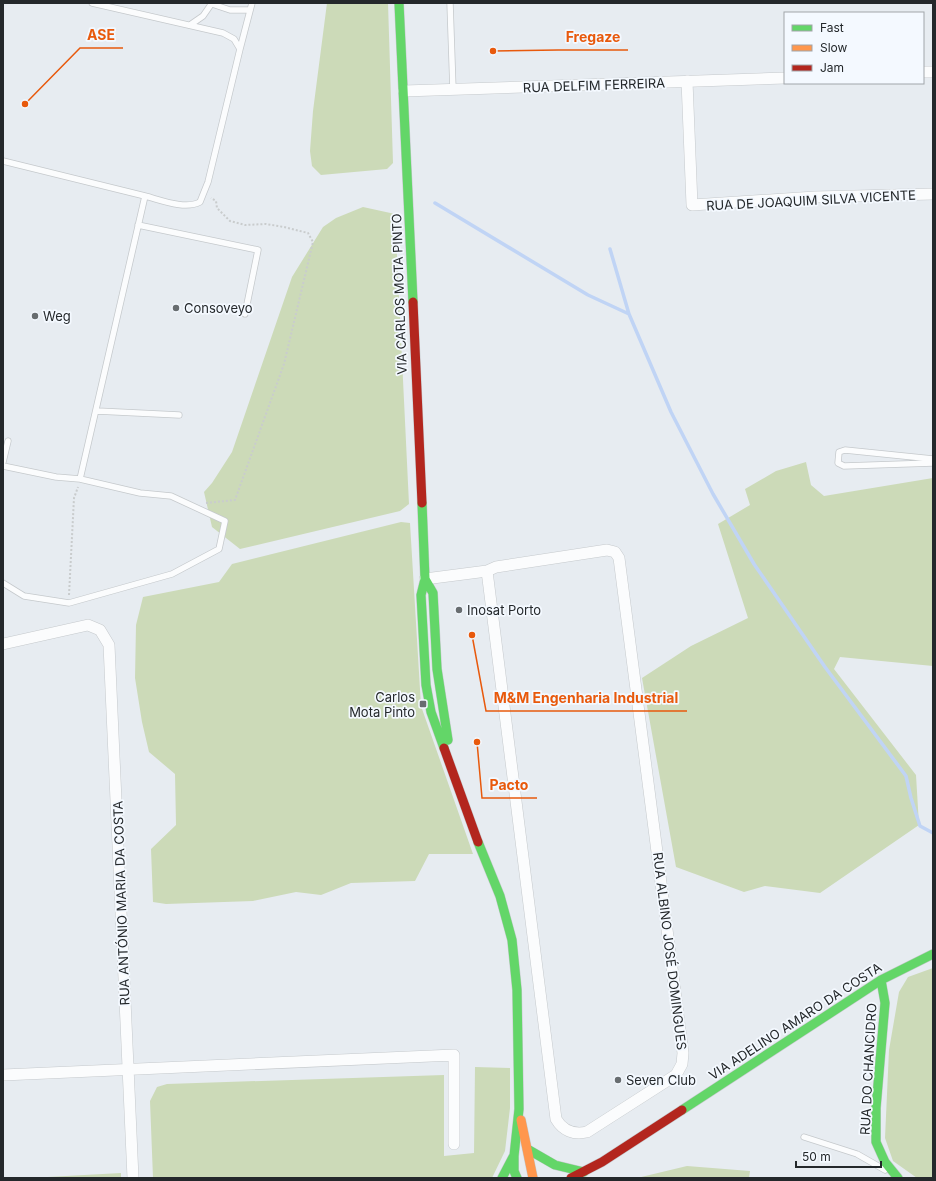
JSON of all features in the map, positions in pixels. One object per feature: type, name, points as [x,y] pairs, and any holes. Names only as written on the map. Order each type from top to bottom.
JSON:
[{"type":"main road","name":"VIA CARLOS MOTA PINTO","points":[[400,4],[425,578],[433,593],[437,669],[451,766],[467,813],[500,896],[512,940],[517,990],[519,1109],[514,1156],[514,1171],[517,1178]]},
{"type":"main road","name":"VIA ADELINO AMARO DA COSTA","points":[[571,1178],[585,1172],[881,980],[933,954]]},
{"type":"main road","name":"RUA DO CHANCIDRO","points":[[881,980],[885,1003],[876,1108],[876,1142],[885,1162],[897,1178]]},
{"type":"main road","name":"VIA CARLOS MOTA PINTO","points":[[519,1109],[529,1150],[533,1178]]},
{"type":"main road","points":[[529,1150],[542,1160],[566,1170],[585,1172]]},
{"type":"main road","name":"VIA CARLOS MOTA PINTO","points":[[502,1178],[514,1156]]},
{"type":"street","name":"RUA DELFIM FERREIRA","points":[[404,91],[784,78]]},
{"type":"street","name":"RUA DE JOAQUIM SILVA VICENTE","points":[[687,82],[692,205],[815,197],[933,194]]},
{"type":"street","name":"RUA ALBINO JOSÉ DOMINGUES","points":[[425,578],[487,571],[496,567],[607,550],[615,552],[619,558],[683,1053],[682,1064],[676,1075],[587,1132],[580,1134],[568,1131],[560,1125],[556,1119],[487,571]]},
{"type":"street","name":"RUA ANTÓNIO MARIA DA COSTA","points":[[3,644],[88,625],[100,630],[106,637],[110,651],[133,1178]]},
{"type":"street","points":[[3,1075],[454,1054],[454,1144]]},
{"type":"lane","points":[[92,3],[223,33],[234,39],[240,49]]},
{"type":"lane","points":[[190,25],[203,16],[212,3],[230,10],[250,10]]},
{"type":"lane","points":[[3,161],[145,196],[194,205],[200,202],[204,194],[252,3]]},
{"type":"lane","points":[[450,3],[453,90]]},
{"type":"lane","points":[[80,479],[97,411],[145,196]]},
{"type":"lane","points":[[138,225],[258,250],[245,314]]},
{"type":"lane","points":[[97,411],[179,415]]},
{"type":"lane","points":[[3,462],[8,441]]},
{"type":"lane","points":[[933,459],[845,450],[839,452],[837,458],[838,463],[844,466],[933,463]]},
{"type":"lane","points":[[3,466],[56,477],[80,479],[140,493],[171,496],[225,521],[219,549],[172,574],[69,602],[24,596],[3,584]]},
{"type":"lane","points":[[804,1136],[857,1154],[897,1178]]},
{"type":"path","points":[[191,504],[235,500],[284,364],[313,242],[308,233],[266,224],[245,225],[230,221],[217,208],[216,201],[204,194]]},
{"type":"path","points":[[69,602],[74,498],[80,479]]},
{"type":"green space","points":[[327,3],[388,3],[393,163],[387,169],[321,175],[312,166],[310,151],[313,111]]},
{"type":"green space","points":[[363,207],[395,214],[409,504],[400,511],[240,549],[212,527],[204,492],[212,483],[232,452],[292,277],[323,227],[336,218]]},
{"type":"green space","points":[[806,462],[811,485],[824,496],[933,478],[933,666],[840,657],[834,669],[916,775],[919,825],[820,893],[765,886],[744,892],[676,867],[642,678],[691,646],[748,618],[718,524],[750,505],[745,489],[776,471]]},
{"type":"green space","points":[[401,522],[410,523],[421,706],[473,854],[429,854],[415,881],[351,883],[321,895],[296,892],[253,901],[166,904],[153,902],[151,849],[176,825],[175,774],[149,752],[142,722],[135,678],[136,625],[143,597],[219,582],[232,564]]},
{"type":"green space","points":[[933,968],[933,1178],[917,1178],[893,1161],[885,1138],[889,1050],[899,992],[908,977]]},
{"type":"green space","points":[[475,1067],[510,1068],[510,1108],[505,1151],[492,1178],[153,1178],[150,1101],[157,1087],[167,1084],[444,1075],[444,1156],[474,1153]]},
{"type":"green space","points":[[687,1166],[750,1171],[749,1178],[637,1178]]},
{"type":"green space","points":[[121,1173],[121,1178],[29,1178]]},
{"type":"waterway","points":[[435,203],[588,295],[629,314],[671,412],[713,494],[754,564],[825,667],[906,776],[920,826],[933,833]]},
{"type":"waterway","points":[[610,249],[629,314]]},
{"type":"traffic: fast","points":[[399,3],[413,302]]},
{"type":"traffic: fast","points":[[422,503],[425,579],[421,595],[426,685],[431,712],[444,748]]},
{"type":"traffic: fast","points":[[425,579],[433,593],[437,669],[448,740]]},
{"type":"traffic: fast","points":[[478,842],[500,896],[512,940],[517,990],[519,1109],[514,1156],[514,1171],[517,1178]]},
{"type":"traffic: fast","points":[[682,1110],[881,980],[933,954]]},
{"type":"traffic: fast","points":[[881,980],[885,1003],[876,1108],[876,1142],[885,1162],[898,1178]]},
{"type":"traffic: fast","points":[[529,1150],[555,1165],[584,1172]]},
{"type":"traffic: fast","points":[[502,1178],[513,1157]]},
{"type":"traffic: slow","points":[[521,1120],[533,1178]]},
{"type":"traffic: jam","points":[[413,302],[422,503]]},
{"type":"traffic: jam","points":[[444,748],[478,842]]},
{"type":"traffic: jam","points":[[571,1178],[602,1162],[682,1110]]},
{"type":"place","name":"Fregaze","points":[[493,51]]},
{"type":"place","name":"ASE","points":[[25,104]]},
{"type":"place","name":"Consoveyo","points":[[176,308]]},
{"type":"place","name":"Weg","points":[[35,316]]},
{"type":"place","name":"Inosat Porto","points":[[459,610]]},
{"type":"place","name":"M&M Engenharia Industrial","points":[[472,635]]},
{"type":"place","name":"Carlos Mota Pinto","points":[[423,704]]},
{"type":"place","name":"Pacto","points":[[477,742]]},
{"type":"place","name":"Seven Club","points":[[618,1080]]}]
